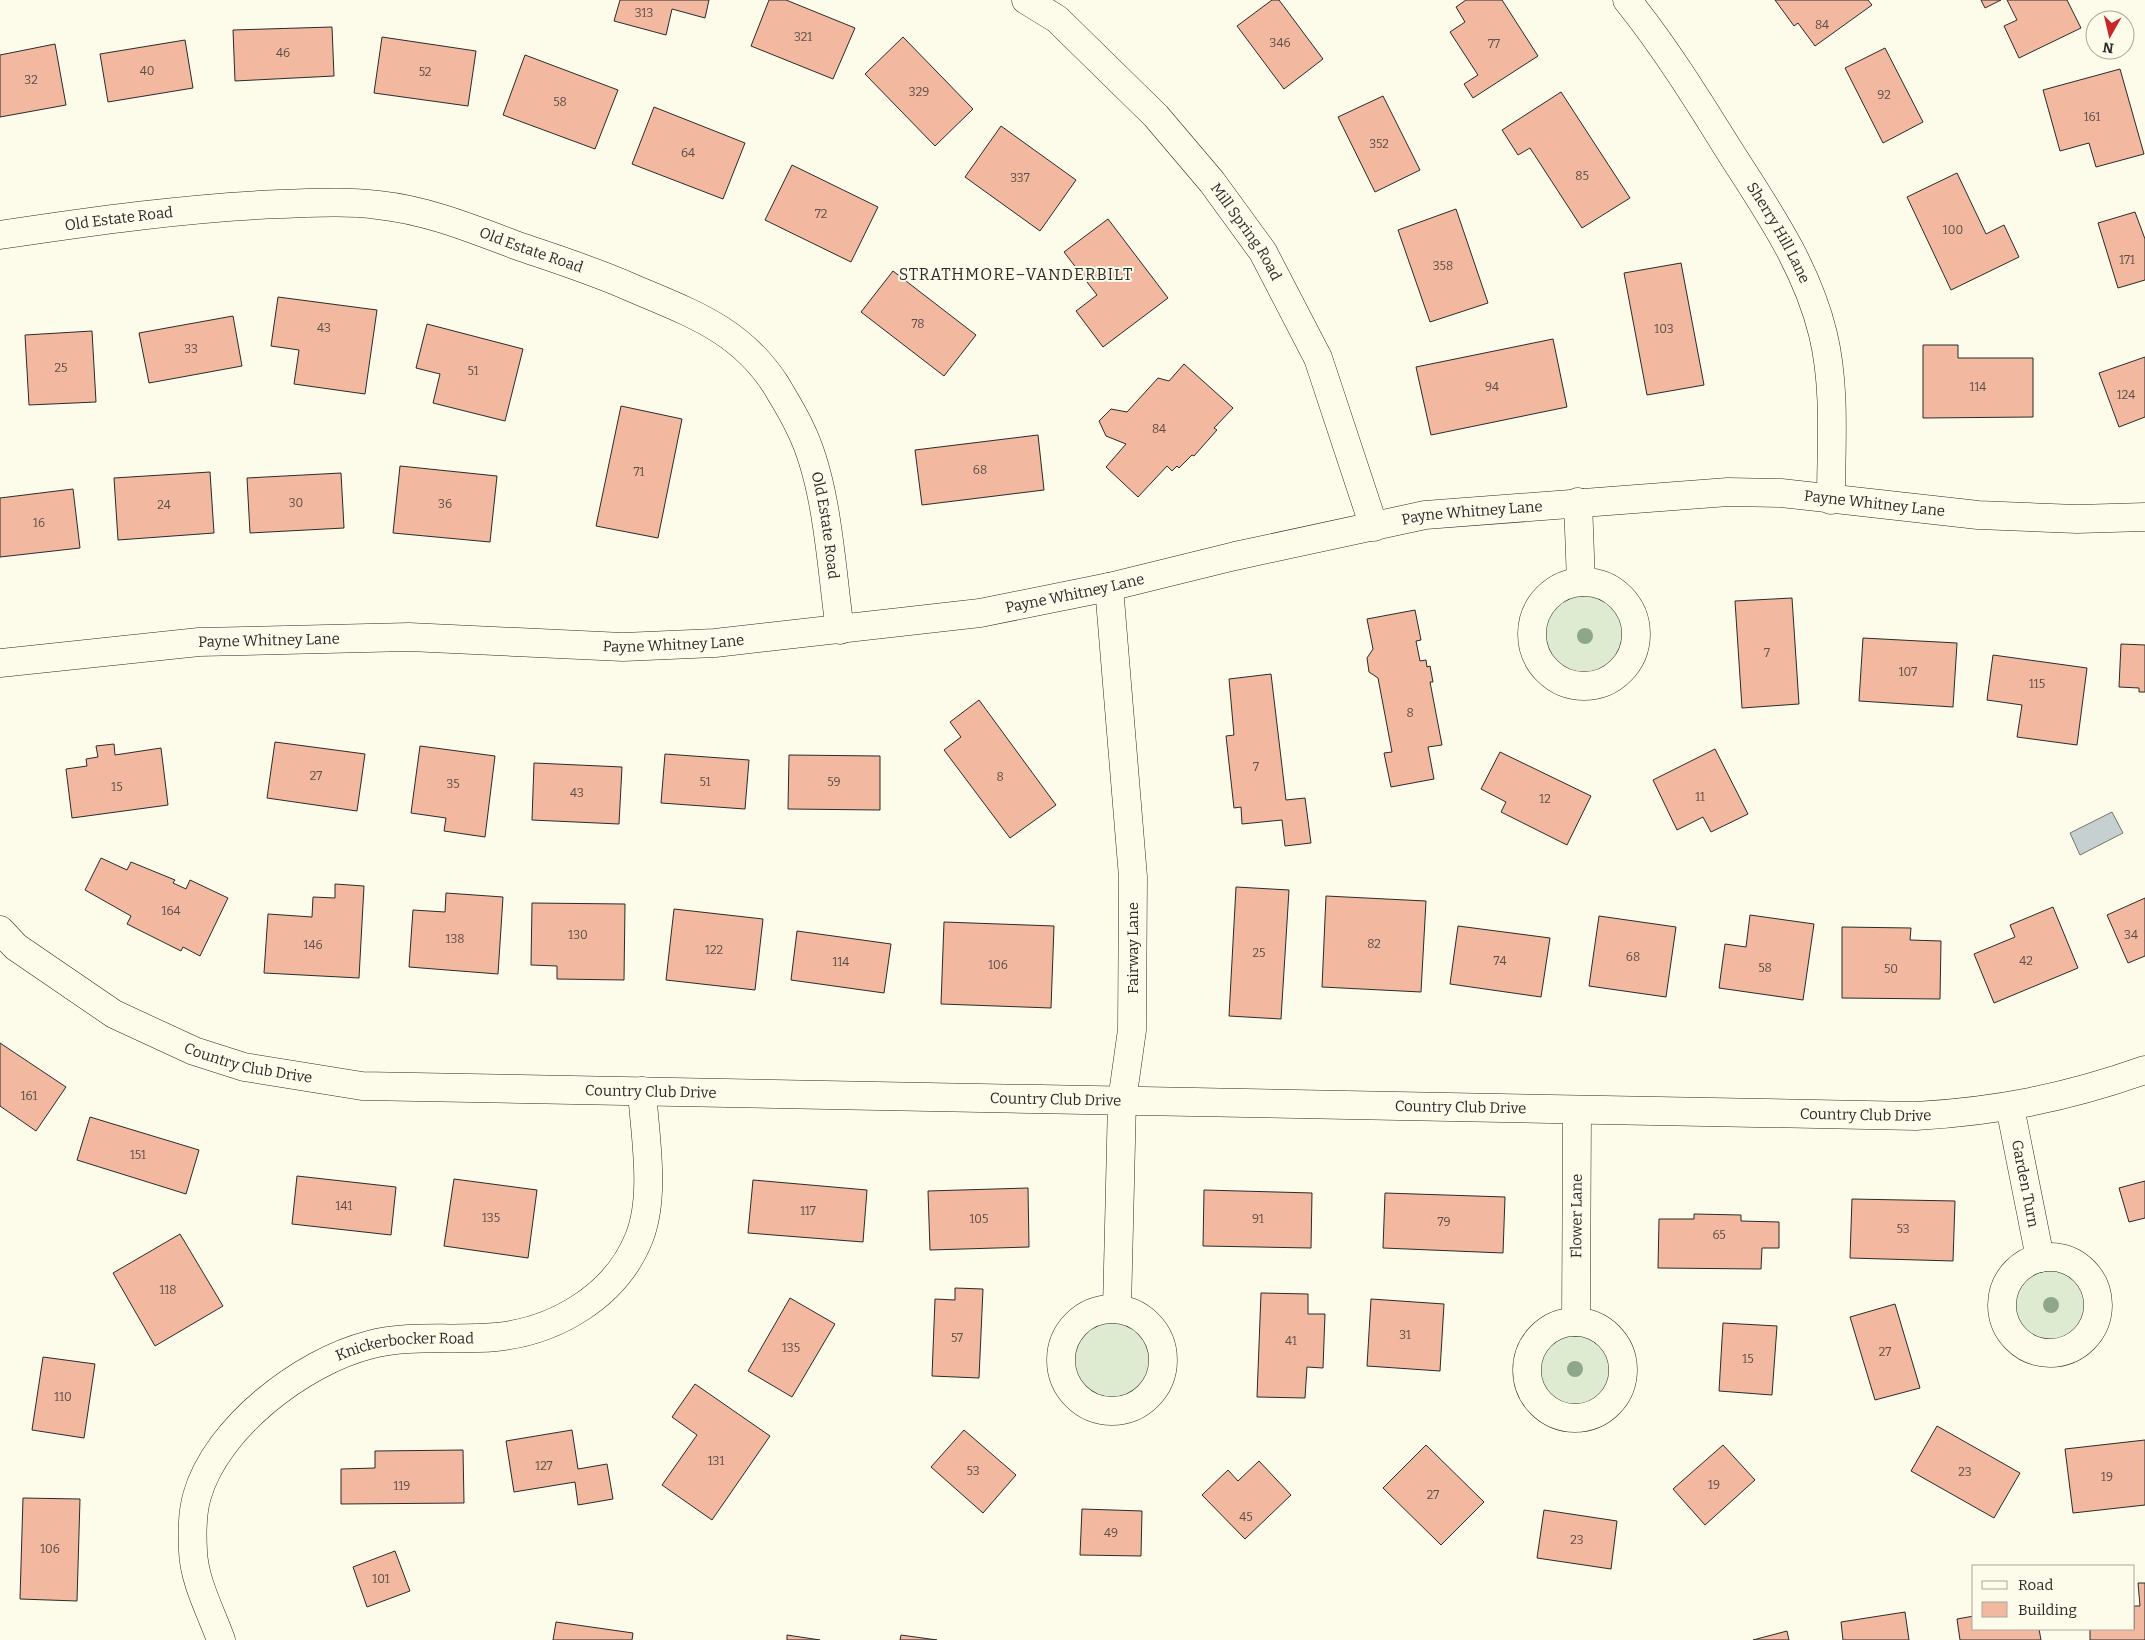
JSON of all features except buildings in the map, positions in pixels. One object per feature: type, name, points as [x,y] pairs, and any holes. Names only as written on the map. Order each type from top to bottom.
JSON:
[{"type":"street","name":"Mill Spring Road","points":[[1026,0],[1057,19],[1156,116],[1212,182],[1263,252],[1318,358],[1374,527]]},
{"type":"street","name":"Sherry Hill Lane","points":[[1627,0],[1702,108],[1779,229],[1812,295],[1823,336],[1832,400],[1831,500]]},
{"type":"street","name":"Old Estate Road","points":[[0,236],[96,221],[229,206],[336,202],[379,205],[448,220],[612,280],[694,315],[720,328],[748,349],[775,384],[801,429],[812,461],[823,507],[840,630]]},
{"type":"street","name":"Payne Whitney Lane","points":[[0,663],[200,642],[409,637],[624,647],[715,643],[980,613],[1109,587],[1235,556],[1426,516],[1578,502],[1755,491],[1978,515],[2077,519],[2145,517]]},
{"type":"street","points":[[1578,502],[1581,582]]},
{"type":"street","name":"Fairway Lane","points":[[1109,587],[1133,877],[1132,1030],[1122,1101],[1117,1309]]},
{"type":"street","name":"Country Club Drive","points":[[0,930],[16,947],[114,1014],[194,1052],[244,1067],[362,1086],[1916,1116],[1975,1112],[2010,1107],[2101,1086],[2145,1070]]},
{"type":"street","name":"Knickerbocker Road","points":[[220,1640],[193,1554],[192,1524],[196,1497],[207,1471],[233,1433],[266,1399],[324,1362],[350,1351],[370,1344],[497,1337],[533,1330],[575,1312],[599,1295],[618,1274],[639,1239],[646,1216],[648,1190],[642,1091]]},
{"type":"street","name":"Garden Turn","points":[[2010,1107],[2040,1258]]},
{"type":"street","name":"Flower Lane","points":[[1576,1322],[1577,1110]]},
{"type":"green space","points":[[1584,582],[1604,586],[1621,597],[1632,614],[1636,634],[1632,654],[1621,671],[1604,682],[1584,686],[1564,682],[1547,671],[1536,654],[1532,634],[1536,614],[1547,597],[1564,586]]},
{"type":"green space","points":[[2050,1257],[2068,1261],[2084,1271],[2094,1287],[2098,1305],[2094,1323],[2084,1339],[2068,1349],[2050,1353],[2032,1349],[2016,1339],[2006,1323],[2002,1305],[2006,1287],[2016,1271],[2032,1261]]},
{"type":"green space","points":[[1112,1309],[1131,1313],[1148,1324],[1159,1341],[1163,1360],[1159,1379],[1148,1396],[1131,1407],[1112,1411],[1093,1407],[1076,1396],[1065,1379],[1061,1360],[1065,1341],[1076,1324],[1093,1313]]},
{"type":"green space","points":[[1575,1322],[1593,1326],[1609,1336],[1619,1352],[1623,1370],[1619,1388],[1609,1404],[1593,1414],[1575,1418],[1557,1414],[1541,1404],[1531,1388],[1527,1370],[1531,1352],[1541,1336],[1557,1326]]},
{"type":"shaded area","points":[[2112,812],[2123,833],[2080,855],[2070,833]]},
{"type":"district","name":"STRATHMORE–VANDERBILT","points":[[1016,274]]}]
